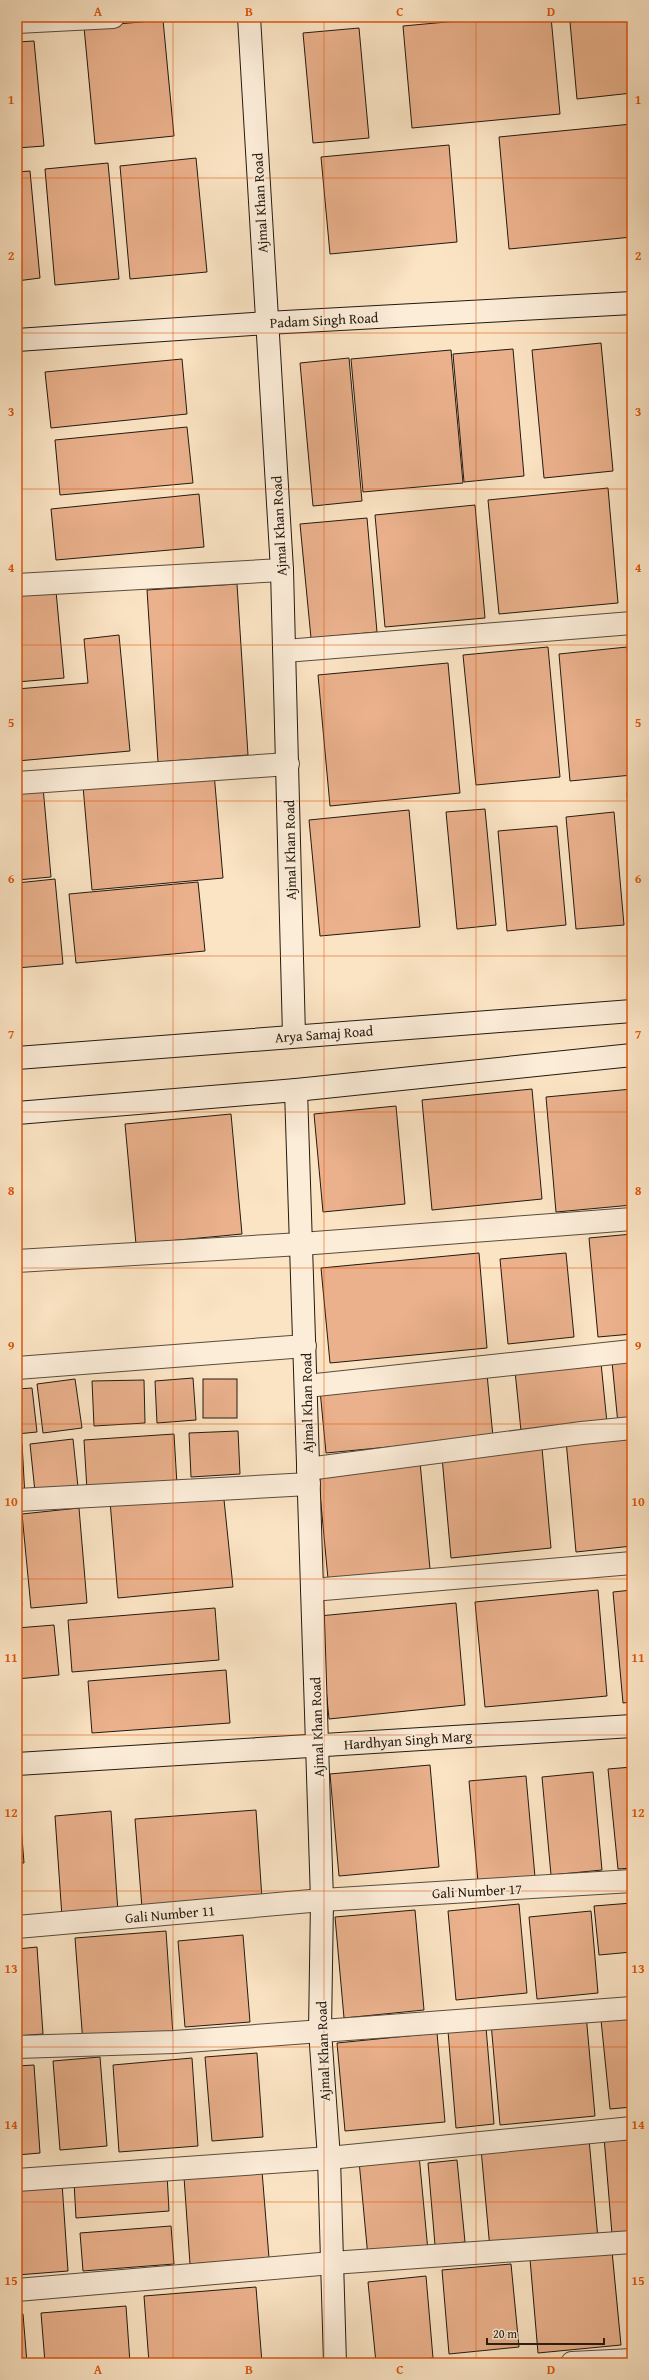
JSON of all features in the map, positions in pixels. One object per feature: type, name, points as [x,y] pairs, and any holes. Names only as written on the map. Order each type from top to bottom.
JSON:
[{"type":"street","points":[[17,22],[113,17]]},
{"type":"street","name":"Ajmal Khan Road","points":[[249,17],[282,570],[294,1036]]},
{"type":"street","name":"Padam Singh Road","points":[[17,340],[267,323],[632,303]]},
{"type":"street","points":[[17,586],[282,570]]},
{"type":"street","points":[[285,651],[632,623]]},
{"type":"street","points":[[17,783],[288,764]]},
{"type":"street","name":"Arya Samaj Road","points":[[17,1058],[632,1011]]},
{"type":"street","points":[[17,1113],[296,1090],[632,1055]]},
{"type":"street","name":"Ajmal Khan Road","points":[[296,1090],[307,1386],[322,1900],[320,2031],[329,2158],[335,2363]]},
{"type":"street","points":[[17,1261],[301,1244],[632,1219]]},
{"type":"street","points":[[17,1368],[305,1346]]},
{"type":"street","points":[[307,1386],[632,1351]]},
{"type":"street","points":[[17,1500],[309,1476],[582,1432],[632,1428]]},
{"type":"street","points":[[312,1590],[632,1563]]},
{"type":"street","name":"Hardhyan Singh Marg","points":[[17,1764],[632,1726]]},
{"type":"street","name":"Gali Number 17","points":[[322,1900],[632,1881]]},
{"type":"street","name":"Gali Number 11","points":[[17,1927],[322,1900]]},
{"type":"street","points":[[17,2047],[174,2042],[632,2008]]},
{"type":"street","points":[[17,2180],[329,2158],[632,2128]]},
{"type":"street","points":[[17,2290],[332,2263],[632,2242]]},
{"type":"street","points":[[572,2363],[632,2360]]},
{"type":"building","points":[[501,17],[551,17],[560,114],[412,128],[403,26]]},
{"type":"building","points":[[632,17],[632,93],[577,99],[570,22]]},
{"type":"building","points":[[163,20],[174,136],[95,144],[84,27]]},
{"type":"building","points":[[359,28],[369,138],[313,143],[303,33]]},
{"type":"building","points":[[34,41],[44,146],[17,148],[17,42]]},
{"type":"building","points":[[632,124],[632,237],[509,249],[499,137]]},
{"type":"building","points":[[449,145],[457,242],[330,254],[321,157]]},
{"type":"building","points":[[196,158],[207,272],[130,279],[120,166]]},
{"type":"building","points":[[108,163],[119,279],[55,285],[45,169]]},
{"type":"building","points":[[30,171],[40,278],[17,281],[17,172]]},
{"type":"building","points":[[601,343],[613,471],[544,478],[532,350]]},
{"type":"building","points":[[513,349],[524,476],[464,482],[453,354]]},
{"type":"building","points":[[451,350],[463,483],[363,492],[351,359]]},
{"type":"building","points":[[349,358],[362,501],[313,506],[300,363]]},
{"type":"building","points":[[182,359],[187,414],[51,428],[45,372]]},
{"type":"building","points":[[187,427],[193,483],[60,495],[55,440]]},
{"type":"building","points":[[608,488],[618,603],[499,614],[488,500]]},
{"type":"building","points":[[199,494],[204,547],[56,560],[51,509]]},
{"type":"building","points":[[475,505],[485,618],[385,627],[375,515]]},
{"type":"building","points":[[367,518],[377,632],[311,638],[300,524]]},
{"type":"building","points":[[237,584],[248,755],[158,762],[147,590]]},
{"type":"building","points":[[56,591],[64,678],[17,682],[17,594]]},
{"type":"building","points":[[119,635],[130,751],[17,761],[17,689],[88,683],[84,639]]},
{"type":"building","points":[[548,647],[560,777],[476,785],[463,655]]},
{"type":"building","points":[[627,647],[632,699],[632,775],[570,781],[559,654]]},
{"type":"building","points":[[448,663],[460,793],[330,806],[318,675]]},
{"type":"building","points":[[214,773],[223,878],[92,890],[83,786]]},
{"type":"building","points":[[43,787],[51,877],[17,880],[17,790]]},
{"type":"building","points":[[627,793],[632,793],[632,855]]},
{"type":"building","points":[[485,809],[496,925],[457,929],[446,812]]},
{"type":"building","points":[[409,810],[420,927],[320,936],[309,820]]},
{"type":"building","points":[[614,812],[624,925],[576,929],[566,817]]},
{"type":"building","points":[[557,826],[566,925],[507,931],[498,831]]},
{"type":"building","points":[[55,879],[63,964],[17,968],[17,883]]},
{"type":"building","points":[[198,882],[205,951],[76,963],[69,894]]},
{"type":"building","points":[[532,1089],[542,1199],[432,1210],[422,1100]]},
{"type":"building","points":[[632,1089],[632,1205],[556,1212],[546,1097]]},
{"type":"building","points":[[396,1106],[405,1204],[323,1212],[314,1114]]},
{"type":"building","points":[[231,1114],[242,1234],[136,1244],[125,1124]]},
{"type":"building","points":[[632,1234],[632,1334],[598,1337],[589,1238]]},
{"type":"building","points":[[479,1253],[487,1348],[330,1363],[321,1268]]},
{"type":"building","points":[[566,1253],[574,1337],[508,1344],[500,1259]]},
{"type":"building","points":[[632,1360],[632,1423],[618,1424],[612,1362]]},
{"type":"building","points":[[601,1363],[607,1423],[521,1431],[515,1371]]},
{"type":"building","points":[[487,1374],[493,1437],[326,1453],[320,1390]]},
{"type":"building","points":[[193,1378],[196,1420],[157,1423],[155,1381]]},
{"type":"building","points":[[75,1379],[82,1428],[43,1433],[37,1384]]},
{"type":"building","points":[[203,1379],[237,1379],[237,1418],[203,1418]]},
{"type":"building","points":[[144,1380],[145,1423],[94,1426],[92,1381]]},
{"type":"building","points":[[32,1388],[37,1432],[17,1434],[17,1389]]},
{"type":"building","points":[[238,1431],[240,1474],[191,1477],[189,1433]]},
{"type":"building","points":[[174,1434],[177,1485],[87,1490],[84,1440]]},
{"type":"building","points":[[632,1434],[632,1546],[576,1552],[566,1440]]},
{"type":"building","points":[[73,1439],[78,1487],[35,1492],[30,1444]]},
{"type":"building","points":[[22,1443],[25,1497],[17,1498],[17,1444]]},
{"type":"building","points":[[542,1448],[551,1548],[451,1558],[442,1457]]},
{"type":"building","points":[[420,1462],[430,1569],[328,1579],[318,1472]]},
{"type":"building","points":[[223,1490],[233,1587],[118,1598],[110,1501]]},
{"type":"building","points":[[79,1508],[87,1603],[31,1608],[22,1514]]},
{"type":"building","points":[[17,1557],[22,1606],[17,1606]]},
{"type":"building","points":[[598,1590],[607,1696],[485,1707],[475,1602]]},
{"type":"building","points":[[632,1590],[632,1702],[623,1703],[613,1592]]},
{"type":"building","points":[[456,1603],[465,1705],[329,1719],[319,1616]]},
{"type":"building","points":[[215,1608],[219,1660],[72,1672],[68,1620]]},
{"type":"building","points":[[54,1625],[59,1675],[17,1679],[17,1628]]},
{"type":"building","points":[[226,1670],[230,1723],[92,1733],[88,1681]]},
{"type":"building","points":[[430,1765],[439,1867],[339,1876],[330,1774]]},
{"type":"building","points":[[632,1767],[632,1868],[618,1869],[608,1769]]},
{"type":"building","points":[[593,1772],[602,1870],[551,1875],[542,1777]]},
{"type":"building","points":[[526,1776],[535,1877],[478,1882],[469,1781]]},
{"type":"building","points":[[256,1810],[262,1899],[142,1908],[135,1819]]},
{"type":"building","points":[[111,1811],[118,1912],[62,1917],[55,1816]]},
{"type":"building","points":[[17,1812],[20,1812],[24,1863],[17,1863]]},
{"type":"building","points":[[17,1873],[21,1919],[17,1920]]},
{"type":"building","points":[[632,1903],[632,1952],[599,1955],[594,1906]]},
{"type":"building","points":[[519,1904],[527,1993],[456,2000],[448,1911]]},
{"type":"building","points":[[415,1910],[424,2010],[344,2018],[335,1917]]},
{"type":"building","points":[[591,1911],[598,1993],[537,1999],[529,1917]]},
{"type":"building","points":[[166,1931],[173,2035],[83,2043],[75,1938]]},
{"type":"building","points":[[243,1935],[250,2022],[185,2027],[178,1941]]},
{"type":"building","points":[[37,1947],[43,2034],[17,2036],[17,1949]]},
{"type":"building","points":[[586,2014],[595,2116],[500,2125],[491,2023]]},
{"type":"building","points":[[632,2017],[632,2107],[610,2109],[601,2020]]},
{"type":"building","points":[[486,2027],[494,2124],[456,2128],[448,2031]]},
{"type":"building","points":[[437,2033],[445,2122],[345,2131],[337,2043]]},
{"type":"building","points":[[257,2053],[263,2137],[212,2141],[205,2057]]},
{"type":"building","points":[[100,2057],[107,2146],[60,2150],[53,2061]]},
{"type":"building","points":[[192,2058],[198,2146],[119,2152],[113,2065]]},
{"type":"building","points":[[34,2065],[40,2153],[17,2155],[17,2066]]},
{"type":"building","points":[[632,2134],[632,2232],[612,2234],[604,2137]]},
{"type":"building","points":[[589,2139],[598,2239],[490,2249],[481,2149]]},
{"type":"building","points":[[419,2155],[428,2251],[368,2257],[359,2161]]},
{"type":"building","points":[[457,2160],[465,2242],[435,2245],[428,2163]]},
{"type":"building","points":[[262,2171],[269,2258],[190,2264],[184,2177]]},
{"type":"building","points":[[167,2174],[169,2211],[76,2218],[74,2182]]},
{"type":"building","points":[[62,2183],[68,2271],[17,2275],[17,2187]]},
{"type":"building","points":[[171,2226],[174,2264],[83,2271],[80,2233]]},
{"type":"building","points":[[612,2251],[621,2345],[538,2353],[530,2259]]},
{"type":"building","points":[[632,2258],[632,2308],[628,2259]]},
{"type":"building","points":[[511,2264],[519,2347],[449,2354],[442,2270]]},
{"type":"building","points":[[426,2276],[433,2358],[376,2363],[368,2282]]},
{"type":"building","points":[[256,2287],[262,2363],[149,2363],[144,2296]]},
{"type":"building","points":[[126,2306],[130,2363],[45,2363],[41,2313]]},
{"type":"building","points":[[17,2314],[23,2314],[27,2363],[17,2363]]}]
